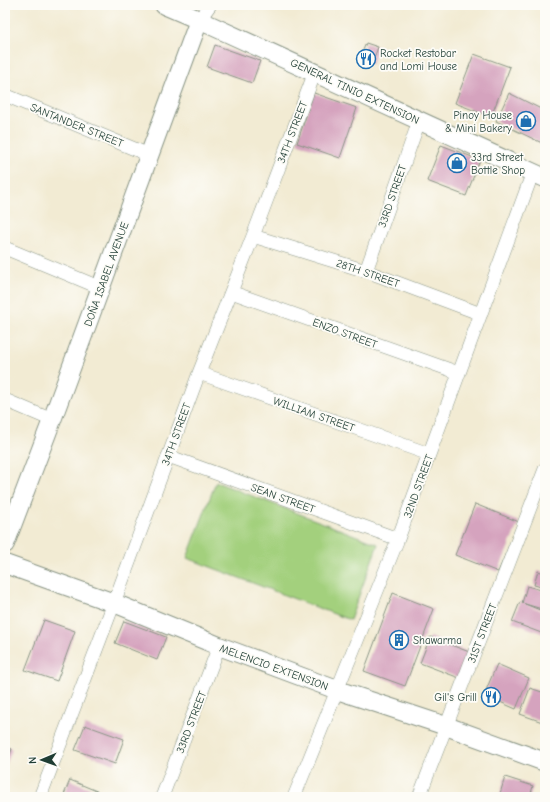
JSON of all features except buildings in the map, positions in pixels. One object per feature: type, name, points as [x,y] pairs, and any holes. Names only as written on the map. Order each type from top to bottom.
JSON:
[{"type":"street","name":"GENERAL TINIO EXTENSION","points":[[164,5],[315,72],[539,175]]},
{"type":"street","name":"DOÑA ISABEL AVENUE","points":[[5,544],[199,20],[210,5]]},
{"type":"street","name":"34TH STREET","points":[[40,797],[114,603],[198,373],[253,236],[315,72]]},
{"type":"street","name":"SANTANDER STREET","points":[[5,95],[149,155]]},
{"type":"street","name":"33RD STREET","points":[[366,271],[419,121]]},
{"type":"street","name":"32ND STREET","points":[[294,797],[398,539],[481,314],[539,175]]},
{"type":"street","name":"28TH STREET","points":[[253,236],[366,271],[481,314]]},
{"type":"street","points":[[5,248],[101,288]]},
{"type":"street","name":"ENZO STREET","points":[[230,292],[459,373]]},
{"type":"street","name":"WILLIAM STREET","points":[[198,373],[430,454]]},
{"type":"street","points":[[5,400],[52,420]]},
{"type":"street","name":"SEAN STREET","points":[[168,456],[398,539]]},
{"type":"street","name":"31ST STREET","points":[[419,797],[545,469]]},
{"type":"street","name":"MELENCIO EXTENSION","points":[[5,564],[114,603],[219,646],[337,690],[446,726],[545,762]]},
{"type":"street","name":"33RD STREET","points":[[162,797],[219,646]]},
{"type":"green space","points":[[216,482],[378,544],[350,620],[187,558]]},
{"type":"place","name":"Rocket Restobar and Lomi House","points":[[366,59]]},
{"type":"place","name":"Pinoy House & Mini Bakery","points":[[526,121]]},
{"type":"place","name":"33rd Street Bottle Shop","points":[[457,163]]},
{"type":"place","name":"Shawarma","points":[[399,640]]},
{"type":"place","name":"Gil's Grill","points":[[491,697]]}]
